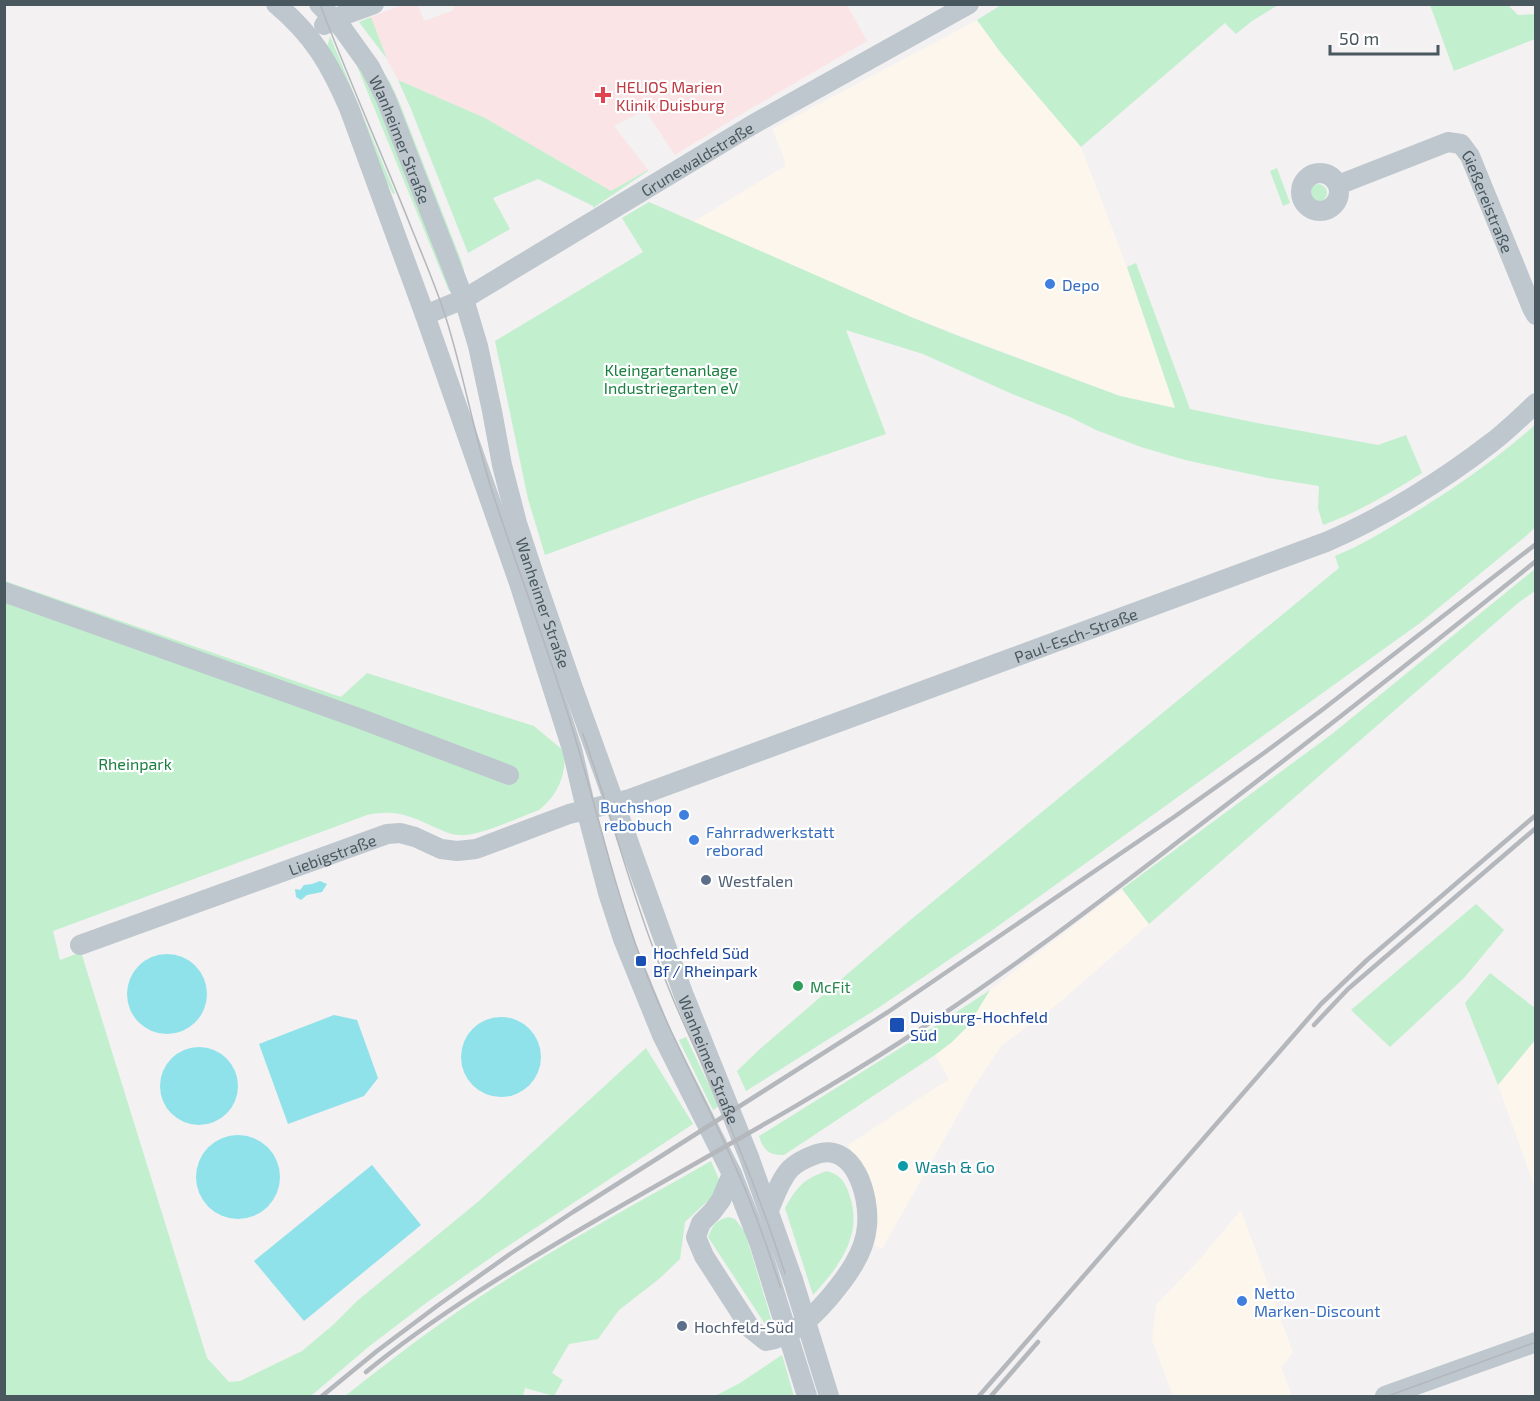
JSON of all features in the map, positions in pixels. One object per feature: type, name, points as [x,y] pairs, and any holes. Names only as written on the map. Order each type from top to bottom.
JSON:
[{"type":"street","name":"Wanheimer Straße","points":[[276,4],[309,36],[338,82],[349,108],[425,315],[540,647],[572,749],[608,893],[640,984],[673,1058],[732,1174],[776,1297],[807,1396]]},
{"type":"street","name":"Wanheimer Straße","points":[[319,4],[342,28],[370,67],[386,99],[464,299],[478,346],[502,465],[517,522],[573,688],[683,993],[769,1210],[829,1396]]},
{"type":"street","points":[[309,36],[333,19],[374,4]]},
{"type":"street","name":"Grunewaldstraße","points":[[425,315],[464,299],[752,125],[969,4]]},
{"type":"street","name":"Gießereistraße","points":[[1338,185],[1449,142],[1461,144],[1470,156],[1536,315]]},
{"type":"street","name":"Paul-Esch-Straße","points":[[586,809],[630,799],[1326,542],[1410,498],[1456,468],[1492,443],[1536,403]]},
{"type":"street","points":[[4,592],[361,719],[509,775]]},
{"type":"street","name":"Liebigstraße","points":[[80,945],[387,834],[400,833],[415,837],[441,849],[457,851],[476,849],[586,809]]},
{"type":"street","points":[[732,1174],[721,1200],[701,1223],[697,1233],[698,1243],[701,1252],[751,1329],[766,1341],[777,1339],[799,1327],[820,1310],[846,1278],[863,1243],[867,1227],[865,1196],[859,1178],[845,1158],[822,1152],[790,1169],[769,1210]]},
{"type":"street","points":[[749,1157],[767,1168],[790,1169]]},
{"type":"street","points":[[712,1212],[729,1210],[748,1216]]},
{"type":"street","points":[[1385,1396],[1536,1342]]},
{"type":"shaded area","name":"HELIOS Marien Klinik Duisburg","points":[[404,4],[418,5],[424,21],[454,10],[453,7],[460,4],[847,5],[867,41],[675,155],[645,110],[614,126],[648,170],[611,191],[485,118],[398,80],[387,59],[371,17]]},
{"type":"shaded area","points":[[977,20],[1001,53],[1081,147],[1127,267],[1175,408],[1120,396],[911,317],[693,222],[785,166],[772,129]]},
{"type":"shaded area","points":[[1122,889],[1149,924],[1059,1003],[1002,1045],[972,1090],[882,1249],[874,1245],[877,1216],[875,1198],[848,1145],[949,1079],[935,1055],[968,1026],[990,990]]},
{"type":"shaded area","points":[[1535,1040],[1535,1188],[1498,1085]]},
{"type":"shaded area","points":[[1241,1210],[1293,1353],[1281,1367],[1292,1396],[1173,1396],[1152,1340],[1156,1305],[1199,1260]]},
{"type":"green space","points":[[1001,5],[1278,5],[1236,34],[1225,23],[1081,147],[1001,53],[977,20]]},
{"type":"green space","points":[[1430,5],[1508,5],[1518,15],[1535,14],[1535,39],[1454,71]]},
{"type":"green space","points":[[371,17],[387,59],[359,22]]},
{"type":"green space","points":[[330,36],[395,193],[393,194],[379,167],[329,50]]},
{"type":"green space","points":[[367,46],[391,84],[400,104],[461,260],[464,277],[365,47]]},
{"type":"green space","points":[[359,65],[372,87],[452,291],[449,291],[357,66]]},
{"type":"green space","points":[[398,80],[485,118],[611,191],[648,171],[593,208],[538,179],[493,198],[510,229],[468,253]]},
{"type":"green space","points":[[1277,168],[1290,203],[1283,206],[1270,171]]},
{"type":"green space","points":[[1318,184],[1324,187],[1327,193],[1324,199],[1318,202],[1312,199],[1309,193],[1312,187]]},
{"type":"green space","name":"Kleingartenanlage Industriegarten eV","points":[[649,202],[961,337],[1120,396],[1175,408],[1127,267],[1136,263],[1190,409],[1378,445],[1406,435],[1422,473],[1374,502],[1323,525],[1318,508],[1319,486],[1268,478],[1185,460],[1141,447],[1096,430],[923,354],[846,330],[886,434],[699,498],[545,555],[528,499],[495,341],[643,252],[622,218]]},
{"type":"green space","points":[[1535,425],[1535,527],[1526,536],[1420,623],[994,929],[878,1008],[746,1091],[737,1071],[761,1048],[908,922],[1339,568],[1335,556],[1370,539],[1439,497],[1488,463]]},
{"type":"green space","points":[[1535,569],[1535,591],[1518,603],[1149,924],[1122,889],[1332,734]]},
{"type":"green space","name":"Rheinpark","points":[[5,581],[341,697],[367,673],[534,726],[564,751],[562,777],[551,798],[539,810],[488,830],[468,835],[456,835],[402,814],[367,815],[53,931],[60,960],[81,952],[207,1358],[229,1382],[240,1381],[302,1351],[357,1301],[479,1201],[646,1048],[693,1124],[426,1303],[367,1348],[311,1396],[5,1396]]},
{"type":"green space","points":[[1476,904],[1504,930],[1464,978],[1390,1047],[1351,1010]]},
{"type":"green space","points":[[1490,973],[1535,1008],[1535,1040],[1498,1085],[1465,1003]]},
{"type":"green space","points":[[990,990],[968,1026],[935,1055],[784,1155],[771,1153],[765,1148],[759,1136]]},
{"type":"green space","points":[[686,1037],[719,1106],[713,1110],[679,1040]]},
{"type":"green space","points":[[711,1161],[721,1184],[715,1194],[685,1222],[680,1259],[659,1279],[619,1310],[598,1339],[569,1344],[552,1373],[563,1380],[554,1396],[525,1388],[523,1396],[345,1396],[428,1333],[506,1280]]},
{"type":"green space","points":[[827,1171],[839,1177],[847,1188],[853,1211],[853,1225],[846,1250],[831,1274],[813,1295],[785,1208],[802,1184]]},
{"type":"green space","points":[[728,1217],[735,1219],[745,1232],[772,1322],[765,1324],[708,1237],[715,1224]]},
{"type":"green space","points":[[782,1355],[794,1396],[715,1396],[740,1383]]},
{"type":"water","points":[[320,881],[327,884],[322,892],[307,895],[301,900],[296,897],[295,889],[300,890],[304,885]]},
{"type":"water","points":[[159,954],[175,954],[196,965],[207,986],[207,1002],[196,1023],[175,1034],[159,1034],[145,1028],[133,1016],[127,1002],[127,986],[133,972],[145,960]]},
{"type":"water","points":[[334,1015],[357,1020],[378,1078],[364,1096],[288,1124],[259,1044]]},
{"type":"water","points":[[501,1017],[516,1020],[529,1029],[538,1042],[541,1057],[538,1072],[529,1085],[516,1094],[501,1097],[486,1094],[473,1085],[464,1072],[461,1057],[464,1042],[473,1029],[486,1020]]},
{"type":"water","points":[[191,1047],[207,1047],[221,1053],[232,1064],[238,1078],[238,1094],[232,1108],[221,1119],[207,1125],[191,1125],[177,1119],[166,1108],[160,1094],[160,1078],[166,1064],[177,1053]]},
{"type":"water","points":[[238,1135],[254,1138],[268,1147],[277,1161],[280,1177],[277,1193],[268,1207],[254,1216],[238,1219],[222,1216],[208,1207],[199,1193],[196,1177],[199,1161],[208,1147],[222,1138]]},
{"type":"water","points":[[372,1165],[421,1225],[304,1321],[254,1261]]},
{"type":"tram line","points":[[320,4],[426,263],[452,337],[486,472],[565,704],[632,934],[667,1022],[749,1199],[775,1272],[814,1396]]},
{"type":"tram line","points":[[583,734],[655,953],[749,1173],[795,1305]]},
{"type":"tram line","points":[[1388,1396],[1536,1342]]},
{"type":"railway","points":[[322,1396],[377,1351],[510,1254],[888,1012],[1174,817],[1322,710],[1536,544]]},
{"type":"railway","points":[[366,1372],[420,1331],[505,1275],[826,1088],[972,994],[1220,809],[1536,561]]},
{"type":"railway","points":[[979,1396],[1321,1004],[1367,960],[1536,815]]},
{"type":"railway","points":[[1314,1025],[1348,989],[1536,828]]},
{"type":"railway","points":[[991,1396],[1038,1342]]},
{"type":"place","name":"HELIOS Marien Klinik Duisburg","points":[[603,95]]},
{"type":"place","name":"Depo","points":[[1050,284]]},
{"type":"place","name":"Buchshop rebobuch","points":[[684,815]]},
{"type":"place","name":"Fahrradwerkstatt reborad","points":[[694,840]]},
{"type":"place","name":"Westfalen","points":[[706,880]]},
{"type":"place","name":"Hochfeld Süd Bf / Rheinpark","points":[[641,961]]},
{"type":"place","name":"McFit","points":[[798,986]]},
{"type":"place","name":"Duisburg-Hochfeld Süd","points":[[897,1025]]},
{"type":"place","name":"Wash & Go","points":[[903,1166]]},
{"type":"place","name":"Netto Marken-Discount","points":[[1242,1301]]},
{"type":"place","name":"Hochfeld-Süd","points":[[682,1326]]}]
